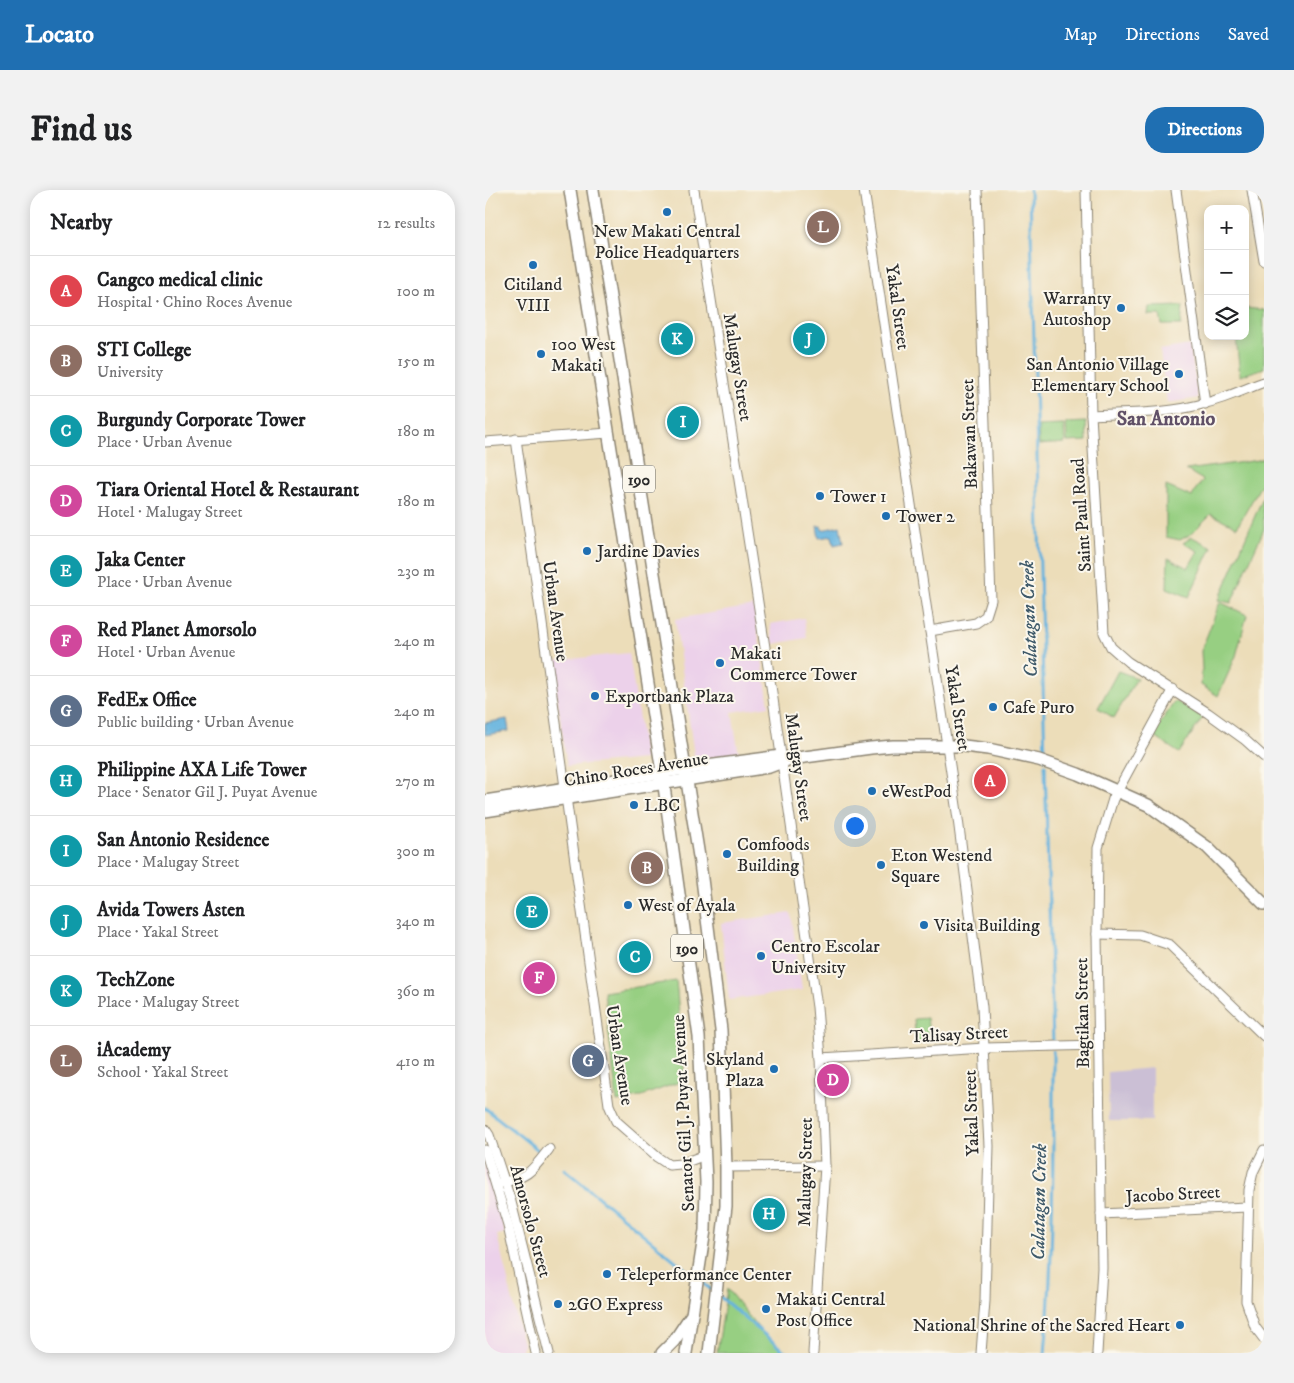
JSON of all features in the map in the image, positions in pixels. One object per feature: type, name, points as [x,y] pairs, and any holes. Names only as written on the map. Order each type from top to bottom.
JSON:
[{"type":"main road","name":"Senator Gil J. Puyat Avenue","points":[[570,190],[663,777],[699,1037],[705,1155],[705,1230],[695,1306],[686,1353]]},
{"type":"main road","name":"190","points":[[593,190],[700,863],[721,1030],[726,1167],[723,1240],[709,1353]]},
{"type":"main road","name":"Chino Roces Avenue","points":[[485,801],[565,792],[685,774],[769,767],[784,759],[871,748],[964,746],[988,749],[1054,765],[1147,804],[1192,835],[1221,859],[1264,904]]},
{"type":"main road","name":"Chino Roces Avenue","points":[[485,811],[565,792]]},
{"type":"main road","points":[[662,1353],[674,1341],[686,1324],[695,1306]]},
{"type":"main road","points":[[711,1340],[715,1353]]},
{"type":"street","name":"Malugay Street","points":[[694,190],[784,759],[817,1007],[825,1166],[813,1353]]},
{"type":"street","name":"Yakal Street","points":[[864,190],[978,964],[985,1048],[989,1146],[985,1310],[981,1353]]},
{"type":"street","name":"Bakawan Street","points":[[930,631],[976,623],[987,616],[991,600],[977,190]]},
{"type":"street","name":"Saint Paul Road","points":[[1086,190],[1091,415],[1104,633],[1111,646],[1128,662],[1173,689],[1244,739],[1264,757]]},
{"type":"street","points":[[1176,190],[1205,404]]},
{"type":"street","points":[[1252,190],[1264,261]]},
{"type":"street","points":[[1091,415],[1153,412],[1205,404],[1264,382]]},
{"type":"street","points":[[485,442],[609,432]]},
{"type":"street","name":"Urban Avenue","points":[[516,439],[609,1105],[616,1121],[657,1157],[669,1165],[681,1164],[705,1155]]},
{"type":"street","name":"Bagtikan Street","points":[[1097,1353],[1102,1268],[1098,1045],[1098,848],[1107,812],[1117,790],[1173,689]]},
{"type":"street","points":[[1097,934],[1140,935],[1170,945],[1264,1036]]},
{"type":"street","name":"Talisay Street","points":[[821,1058],[985,1048],[1098,1045]]},
{"type":"street","name":"Amorsolo Street","points":[[485,1129],[489,1135],[500,1183],[536,1353]]},
{"type":"street","points":[[511,1202],[513,1189],[535,1168],[549,1149]]},
{"type":"street","name":"Amorsolo Street","points":[[485,1150],[511,1202],[549,1353]]},
{"type":"street","points":[[1264,1150],[1253,1172],[1249,1190],[1247,1207],[1246,1302],[1255,1327],[1264,1339]]},
{"type":"street","points":[[726,1167],[825,1166]]},
{"type":"street","points":[[500,1183],[524,1177]]},
{"type":"street","name":"Jacobo Street","points":[[1101,1214],[1247,1207]]},
{"type":"shaded area","name":"San Antonio Village Elementary School","points":[[1190,345],[1198,398],[1167,403],[1160,350]]},
{"type":"shaded area","name":"Makati Commerce Tower","points":[[754,606],[769,706],[732,712],[739,755],[695,762],[675,619]]},
{"type":"shaded area","points":[[804,618],[807,638],[773,644],[770,624]]},
{"type":"shaded area","name":"Exportbank Plaza","points":[[629,653],[645,759],[567,766],[552,661]]},
{"type":"shaded area","name":"Centro Escolar University","points":[[791,913],[802,990],[729,1000],[721,923]]},
{"type":"shaded area","points":[[1152,1068],[1152,1121],[1109,1121],[1108,1072]]},
{"type":"shaded area","points":[[485,1153],[505,1233],[497,1235],[523,1344],[521,1353],[485,1353]]},
{"type":"green space","points":[[1183,306],[1181,325],[1162,325],[1160,315],[1148,315],[1149,307]]},
{"type":"green space","points":[[1249,308],[1264,310],[1264,368],[1240,376],[1236,340],[1249,340]]},
{"type":"green space","points":[[1086,422],[1087,441],[1067,442],[1066,423]]},
{"type":"green space","points":[[1064,425],[1065,443],[1039,445],[1038,426]]},
{"type":"green space","points":[[1264,458],[1264,484],[1261,485],[1237,527],[1211,514],[1191,534],[1180,540],[1166,537],[1166,486],[1192,497],[1203,480],[1186,470]]},
{"type":"green space","points":[[1263,497],[1264,529],[1231,603],[1219,600]]},
{"type":"green space","points":[[1192,537],[1212,547],[1189,597],[1167,588],[1168,558],[1188,568],[1198,551],[1183,543]]},
{"type":"green space","points":[[1220,602],[1247,615],[1236,656],[1218,696],[1201,685],[1201,651]]},
{"type":"green space","points":[[1118,671],[1137,678],[1114,718],[1098,708]]},
{"type":"green space","points":[[1175,701],[1203,717],[1179,753],[1152,735]]},
{"type":"green space","points":[[676,981],[685,1080],[639,1097],[617,1102],[604,992]]},
{"type":"green space","points":[[927,1018],[930,1042],[916,1043],[914,1019]]},
{"type":"green space","points":[[727,1289],[764,1335],[786,1353],[717,1353]]},
{"type":"water","points":[[817,526],[821,526],[822,530],[840,526],[843,543],[834,545],[832,536],[819,538]]},
{"type":"water","points":[[507,719],[509,731],[485,735],[485,723]]},
{"type":"waterway","name":"Calatagan Creek","points":[[1030,190],[1045,759]]},
{"type":"waterway","name":"Calatagan Creek","points":[[1045,765],[1053,1044]]},
{"type":"waterway","name":"Calatagan Creek","points":[[1045,1353],[1053,1165],[1053,1051]]},
{"type":"waterway","points":[[485,1108],[538,1150]]},
{"type":"waterway","points":[[564,1169],[695,1277]]},
{"type":"waterway","points":[[700,1281],[713,1291]]},
{"type":"waterway","points":[[718,1295],[786,1353]]},
{"type":"place","name":"New Makati Central Police Headquarters","points":[[667,212]]},
{"type":"place","name":"iAcademy","points":[[823,227]]},
{"type":"place","name":"Citiland VIII","points":[[533,265]]},
{"type":"place","name":"Warranty Autoshop","points":[[1121,308]]},
{"type":"place","name":"TechZone","points":[[677,339]]},
{"type":"place","name":"Avida Towers Asten","points":[[809,339]]},
{"type":"place","name":"100 West Makati","points":[[541,354]]},
{"type":"place","name":"San Antonio Village Elementary School","points":[[1179,374]]},
{"type":"place","name":"San Antonio Residence","points":[[683,422]]},
{"type":"place","name":"Tower 1","points":[[820,496]]},
{"type":"place","name":"Tower 2","points":[[886,516]]},
{"type":"place","name":"Jardine Davies","points":[[587,551]]},
{"type":"place","name":"Makati Commerce Tower","points":[[720,663]]},
{"type":"place","name":"Exportbank Plaza","points":[[595,696]]},
{"type":"place","name":"Cafe Puro","points":[[993,707]]},
{"type":"place","name":"Cangco medical clinic","points":[[990,781]]},
{"type":"place","name":"eWestPod","points":[[872,791]]},
{"type":"place","name":"LBC","points":[[634,805]]},
{"type":"place","name":"Comfoods Building","points":[[727,854]]},
{"type":"place","name":"Eton Westend Square","points":[[881,865]]},
{"type":"place","name":"STI College","points":[[647,868]]},
{"type":"place","name":"West of Ayala","points":[[628,905]]},
{"type":"place","name":"Jaka Center","points":[[532,912]]},
{"type":"place","name":"Visita Building","points":[[924,925]]},
{"type":"place","name":"Centro Escolar University","points":[[761,956]]},
{"type":"place","name":"Burgundy Corporate Tower","points":[[635,957]]},
{"type":"place","name":"Red Planet Amorsolo","points":[[539,978]]},
{"type":"place","name":"FedEx Office","points":[[588,1061]]},
{"type":"place","name":"Skyland Plaza","points":[[774,1069]]},
{"type":"place","name":"Tiara Oriental Hotel & Restaurant","points":[[833,1080]]},
{"type":"place","name":"Philippine AXA Life Tower","points":[[769,1214]]},
{"type":"place","name":"Teleperformance Center","points":[[607,1274]]},
{"type":"place","name":"2GO Express","points":[[558,1304]]},
{"type":"place","name":"Makati Central Post Office","points":[[766,1309]]},
{"type":"place","name":"National Shrine of the Sacred Heart","points":[[1180,1325]]},
{"type":"district","name":"San Antonio","points":[[1166,418]]}]
